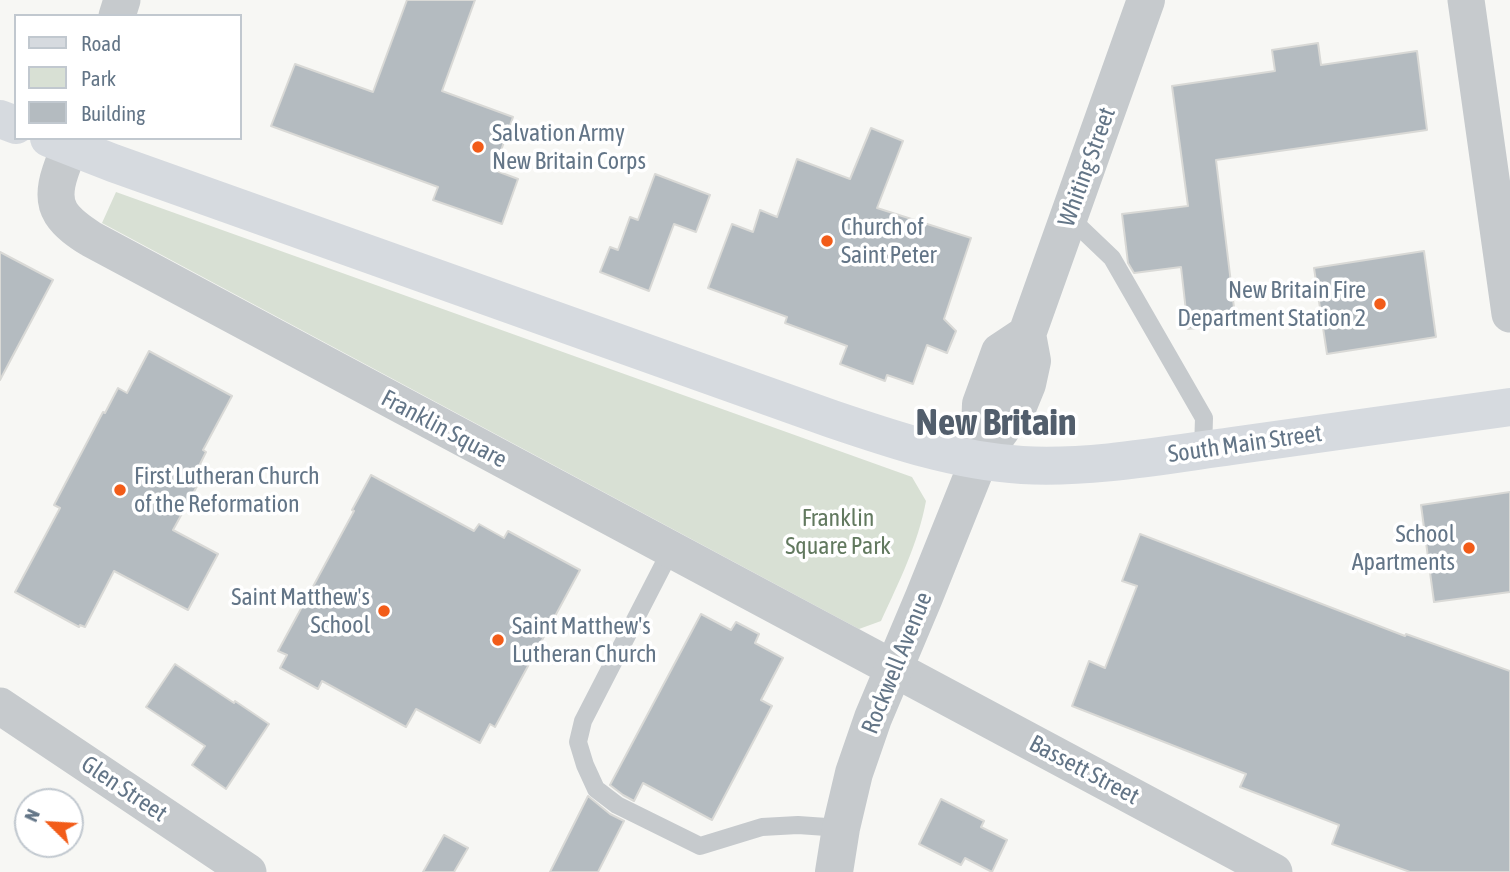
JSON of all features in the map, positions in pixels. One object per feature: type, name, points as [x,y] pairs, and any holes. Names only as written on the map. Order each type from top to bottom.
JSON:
[{"type":"main road","name":"Franklin Square","points":[[64,141],[878,435],[979,460]]},
{"type":"main road","name":"South Main Street","points":[[979,460],[1022,465],[1064,465],[1203,450],[1510,407]]},
{"type":"street","name":"Whiting Street","points":[[979,460],[1020,401],[1027,384],[1032,361],[1027,334],[1146,0]]},
{"type":"street","points":[[1466,0],[1510,314]]},
{"type":"street","name":"Franklin Square","points":[[64,141],[57,202],[68,221],[91,239],[894,669]]},
{"type":"street","name":"Rockwell Avenue","points":[[834,872],[841,828],[860,755],[873,718],[979,460]]},
{"type":"street","name":"Bassett Street","points":[[894,669],[1274,872]]},
{"type":"street","name":"Glen Street","points":[[0,706],[248,872]]},
{"type":"lane","points":[[1069,217],[1112,258],[1203,418],[1203,450]]},
{"type":"lane","points":[[671,550],[583,721],[578,742],[596,789],[617,806],[700,846],[762,827],[798,825],[841,828]]},
{"type":"green space","name":"Franklin Square Park","points":[[116,192],[912,477],[926,501],[923,517],[913,548],[881,621],[859,629],[102,223]]},
{"type":"building","points":[[407,0],[475,0],[442,91],[513,117],[494,170],[518,179],[502,224],[433,200],[438,187],[271,126],[295,64],[373,92]]},
{"type":"building","points":[[1318,43],[1321,65],[1417,51],[1427,130],[1216,160],[1236,324],[1188,329],[1181,267],[1134,273],[1128,263],[1122,214],[1188,206],[1172,86],[1275,71],[1272,50]]},
{"type":"building","points":[[871,128],[903,141],[877,208],[971,238],[944,319],[956,331],[947,353],[927,345],[913,384],[887,375],[885,381],[840,364],[847,346],[785,323],[787,317],[708,288],[732,224],[753,232],[760,210],[777,217],[797,159],[850,179]]},
{"type":"building","points":[[655,174],[710,195],[696,232],[674,224],[649,291],[600,272],[610,247],[618,250],[630,217],[638,220]]},
{"type":"building","points":[[1424,251],[1436,337],[1327,354],[1314,268]]},
{"type":"building","points":[[0,252],[53,280],[0,380]]},
{"type":"building","name":"First Lutheran Church of the Reformation","points":[[149,351],[232,396],[203,450],[206,452],[200,464],[207,468],[173,530],[218,554],[188,610],[114,571],[85,627],[79,627],[15,592],[60,508],[54,505],[103,412],[105,413],[118,388],[127,393]]},
{"type":"building","name":"Saint Matthew's School","points":[[371,475],[474,531],[479,524],[504,538],[508,531],[580,570],[495,727],[490,724],[480,743],[416,709],[406,727],[322,681],[318,689],[280,668],[287,655],[278,651]]},
{"type":"building","name":"School Apartments","points":[[1510,492],[1510,592],[1434,602],[1421,505]]},
{"type":"building","points":[[1140,534],[1405,636],[1406,634],[1510,671],[1510,872],[1410,872],[1332,844],[1339,825],[1240,787],[1246,774],[1072,706],[1089,661],[1105,668],[1137,586],[1122,581]]},
{"type":"building","points":[[701,614],[731,630],[736,622],[759,634],[755,643],[783,658],[761,700],[772,706],[712,820],[643,783],[634,801],[610,785]]},
{"type":"building","points":[[175,664],[269,724],[226,789],[192,765],[205,746],[146,707]]},
{"type":"building","points":[[588,796],[610,814],[624,821],[598,872],[550,872]]},
{"type":"building","points":[[941,799],[984,821],[981,827],[1007,840],[992,872],[965,858],[961,865],[919,844]]},
{"type":"building","points":[[444,835],[468,848],[454,872],[423,872]]},
{"type":"place","name":"Salvation Army New Britain Corps","points":[[478,147]]},
{"type":"place","name":"Church of Saint Peter","points":[[827,241]]},
{"type":"place","name":"New Britain Fire Department Station 2","points":[[1380,304]]},
{"type":"place","name":"First Lutheran Church of the Reformation","points":[[120,490]]},
{"type":"place","name":"School Apartments","points":[[1469,548]]},
{"type":"place","name":"Saint Matthew's School","points":[[384,611]]},
{"type":"place","name":"Saint Matthew's Lutheran Church","points":[[498,640]]},
{"type":"district","name":"New Britain","points":[[996,423]]}]
